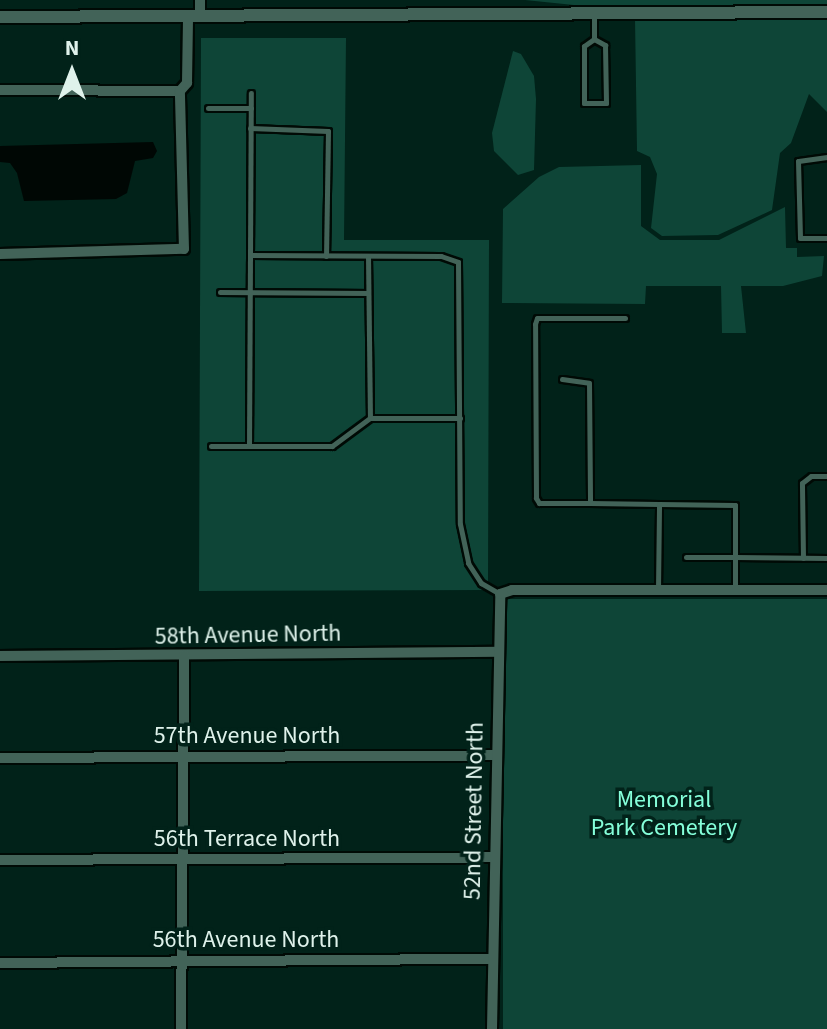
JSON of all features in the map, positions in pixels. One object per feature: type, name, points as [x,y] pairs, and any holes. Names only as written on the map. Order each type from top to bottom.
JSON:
[{"type":"street","points":[[0,254],[184,249],[180,91],[187,83],[194,16],[200,0]]},
{"type":"street","points":[[0,17],[827,12]]},
{"type":"street","points":[[0,90],[180,91]]},
{"type":"street","points":[[500,594],[512,590],[827,590]]},
{"type":"street","name":"52nd Street North","points":[[492,1029],[496,652],[500,594]]},
{"type":"street","name":"58th Avenue North","points":[[0,656],[496,652]]},
{"type":"street","points":[[181,1029],[184,655]]},
{"type":"street","name":"57th Avenue North","points":[[0,758],[495,755]]},
{"type":"street","name":"56th Terrace North","points":[[0,860],[494,857]]},
{"type":"street","name":"56th Avenue North","points":[[0,963],[493,959]]},
{"type":"lane","points":[[594,13],[594,39]]},
{"type":"lane","points":[[594,39],[605,45],[606,103],[584,103],[584,46],[594,39]]},
{"type":"lane","points":[[249,446],[251,93]]},
{"type":"lane","points":[[208,108],[251,108]]},
{"type":"lane","points":[[250,128],[328,131],[326,256]]},
{"type":"lane","points":[[827,157],[798,161],[800,238],[827,238]]},
{"type":"lane","points":[[250,255],[441,256],[458,262],[464,548],[481,583],[500,594]]},
{"type":"lane","points":[[368,256],[370,418]]},
{"type":"lane","points":[[220,292],[368,293]]},
{"type":"lane","points":[[625,318],[537,318],[536,498],[539,503],[735,505],[735,591]]},
{"type":"lane","points":[[562,379],[589,383],[590,503]]},
{"type":"lane","points":[[211,446],[332,446],[370,418],[460,418]]},
{"type":"lane","points":[[803,558],[802,504],[807,477],[827,476]]},
{"type":"lane","points":[[658,591],[659,504]]},
{"type":"lane","points":[[686,557],[827,558]]},
{"type":"green space","points":[[525,0],[827,0],[827,7],[593,7]]},
{"type":"green space","points":[[827,18],[827,112],[809,94],[791,143],[780,153],[772,210],[718,235],[662,236],[651,228],[657,174],[650,157],[637,151],[635,19]]},
{"type":"green space","points":[[201,38],[346,38],[344,240],[489,240],[488,590],[199,591]]},
{"type":"green space","points":[[513,51],[521,54],[534,76],[536,99],[534,170],[518,175],[494,151],[492,133]]},
{"type":"green space","points":[[641,165],[641,226],[660,240],[719,240],[785,207],[786,248],[797,248],[797,257],[824,256],[822,276],[783,286],[741,286],[746,333],[722,333],[721,286],[646,286],[645,304],[502,303],[503,209],[539,177],[559,167]]},
{"type":"green space","name":"Memorial Park Cemetery","points":[[503,599],[827,599],[827,1029],[503,1029]]},
{"type":"shaded area","points":[[153,142],[157,151],[153,158],[135,161],[127,193],[116,199],[24,201],[17,173],[10,163],[0,162],[0,146]]}]
